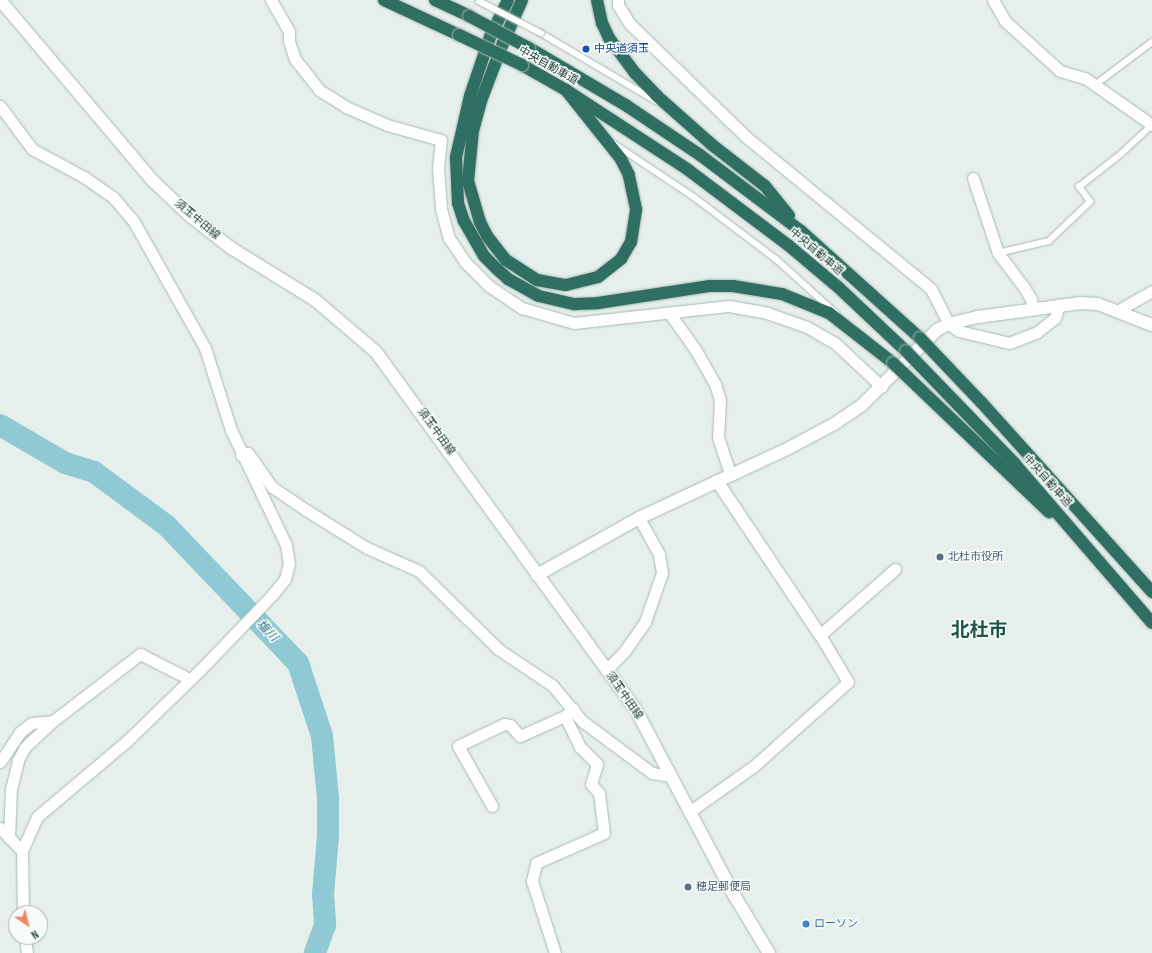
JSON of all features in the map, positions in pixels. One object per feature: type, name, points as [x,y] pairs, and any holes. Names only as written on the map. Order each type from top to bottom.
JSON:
[{"type":"highway","name":"中央自動車道","points":[[384,0],[522,65],[566,90],[687,169],[748,214],[838,287],[906,351],[968,413],[1096,556],[1152,623]]},
{"type":"highway","name":"中央自動車道","points":[[435,0],[469,16],[529,48],[627,106],[700,155],[801,231],[920,338],[981,402],[1152,592]]},
{"type":"highway","points":[[508,0],[490,37],[470,96],[456,158],[458,203],[464,221],[484,256],[497,269],[524,290],[558,301],[598,303],[709,286],[733,286],[782,294],[829,313],[893,363],[1096,556]]},
{"type":"highway","points":[[522,0],[502,43],[481,101],[473,130],[468,181],[473,202],[486,236],[506,260],[518,270],[537,280],[566,285],[598,277],[620,259],[631,242],[636,209],[629,174],[605,137],[566,90]]},
{"type":"highway","points":[[597,0],[602,23],[620,54],[657,96],[679,116],[765,186],[801,231]]},
{"type":"main road","name":"須玉中田線","points":[[0,0],[153,181],[189,215],[231,248],[315,300],[376,352],[475,485],[537,575],[636,710],[689,812],[769,953]]},
{"type":"main road","points":[[537,575],[639,518],[834,424],[882,387],[937,330],[949,324],[1032,308],[1059,305],[1098,304],[1152,325]]},
{"type":"main road","points":[[717,481],[820,635]]},
{"type":"street","points":[[271,0],[289,31],[288,41],[295,59],[320,90],[346,107],[387,125],[441,140],[438,167],[441,209],[449,238],[465,262],[490,286],[522,308],[574,323],[670,314],[729,306],[767,313],[807,327],[835,343],[882,387]]},
{"type":"street","points":[[618,0],[618,5],[630,24],[745,136],[931,289],[949,324],[959,331],[1009,343],[1037,332],[1055,318],[1059,305]]},
{"type":"street","points":[[993,0],[1005,21],[1060,71],[1085,78],[1152,125]]},
{"type":"street","points":[[0,106],[32,149],[84,177],[113,197],[134,222],[205,348],[241,455],[286,545],[289,563],[285,579],[273,594],[200,670],[189,679],[128,740],[38,817],[22,851],[23,905]]},
{"type":"street","points":[[973,178],[998,253],[1023,286],[1031,299],[1032,308]]},
{"type":"street","points":[[1117,311],[1152,291]]},
{"type":"street","points":[[670,314],[695,349],[715,384],[720,400],[718,438],[730,475]]},
{"type":"street","points":[[241,455],[248,453],[272,486],[306,510],[367,548],[418,571],[498,649],[552,685],[569,713],[580,747],[597,764],[591,784],[599,793],[604,833],[536,863],[532,881],[555,953]]},
{"type":"street","points":[[606,670],[624,652],[645,622],[662,573],[659,554],[639,518]]},
{"type":"street","points":[[689,812],[754,766],[848,682],[820,635],[895,569]]},
{"type":"street","points":[[9,838],[11,789],[18,760],[25,746],[52,721],[140,654],[189,679]]},
{"type":"street","points":[[569,713],[652,773],[670,776]]},
{"type":"street","points":[[492,806],[458,746],[504,724],[510,725],[520,736],[569,713]]},
{"type":"street","points":[[0,762],[20,732],[32,723],[52,721]]},
{"type":"street","points":[[0,828],[22,851]]},
{"type":"lane","points":[[478,0],[541,33],[679,116]]},
{"type":"lane","points":[[1095,85],[1152,42]]},
{"type":"lane","points":[[998,253],[1049,241],[1090,202],[1079,187],[1122,154],[1152,125]]},
{"type":"lane","points":[[605,137],[694,197],[776,259],[832,307],[845,325]]},
{"type":"waterway","name":"塩川","points":[[0,425],[65,463],[94,472],[166,525],[298,663],[322,736],[328,798],[328,836],[323,894],[325,925],[315,953]]},
{"type":"place","name":"中央道須玉","points":[[586,49]]},
{"type":"place","name":"北杜市役所","points":[[940,557]]},
{"type":"place","name":"穂足郵便局","points":[[688,887]]},
{"type":"place","name":"ローソン","points":[[806,924]]},
{"type":"district","name":"北杜市","points":[[979,631]]}]
